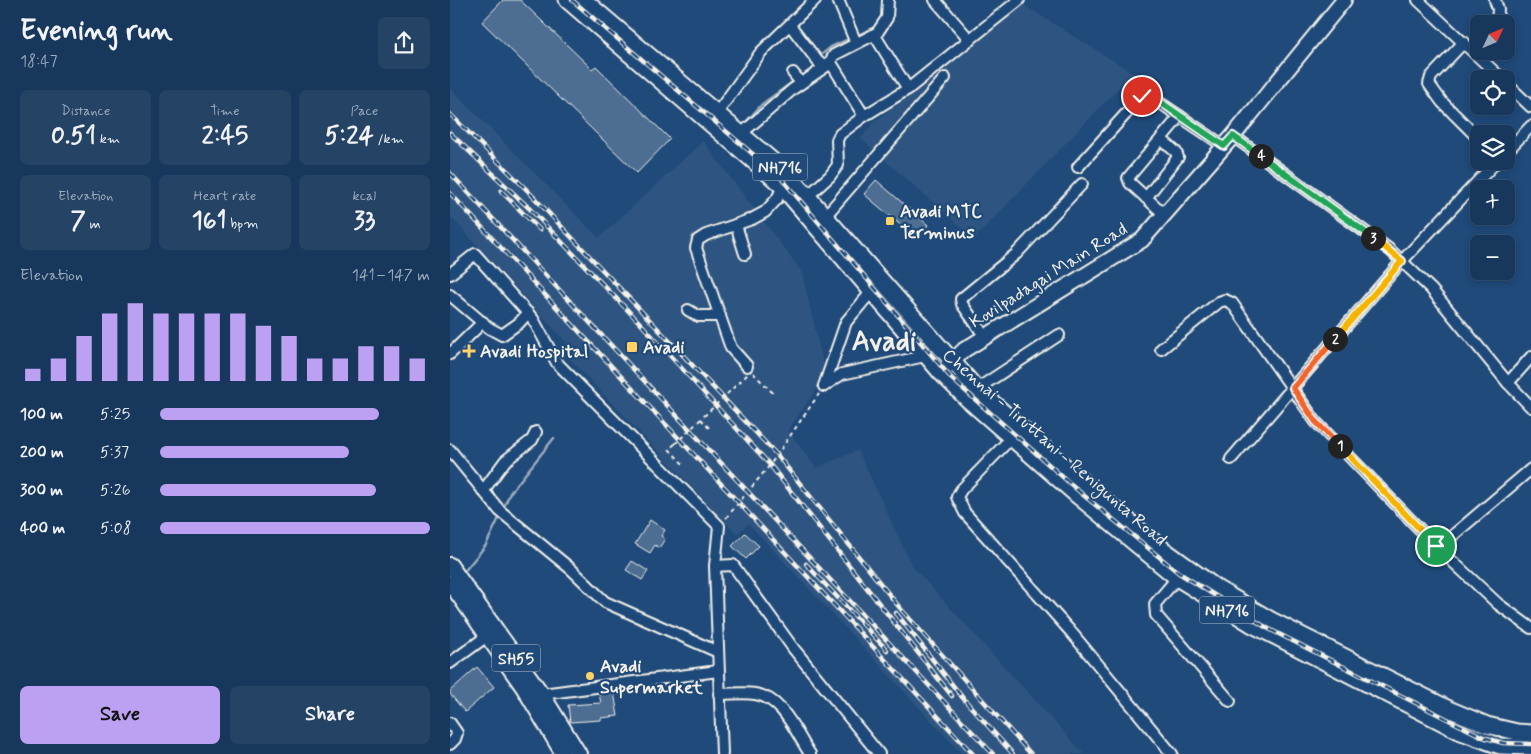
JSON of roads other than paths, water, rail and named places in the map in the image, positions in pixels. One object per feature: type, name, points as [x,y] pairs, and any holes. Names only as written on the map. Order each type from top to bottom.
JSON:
[{"type":"highway","name":"Chennai - Tiruttani - Renigunta Road","points":[[567,0],[821,220],[951,361],[972,393]]},
{"type":"highway","name":"Chennai - Tiruttani - Renigunta Road","points":[[584,0],[788,174],[808,196],[821,220],[872,291],[940,373],[972,393],[1178,578],[1252,624],[1310,647],[1486,725],[1516,732],[1531,733]]},
{"type":"highway","name":"Chennai - Tiruttani - Renigunta Road","points":[[1016,432],[1163,549],[1218,589],[1271,620],[1310,647],[1474,738],[1500,746],[1531,747]]},
{"type":"main road","name":"Kovilpadagai Main Road","points":[[940,373],[964,350],[1142,240],[1228,141],[1344,0]]},
{"type":"main road","name":"SH55","points":[[450,565],[542,694],[561,749]]},
{"type":"main road","name":"SH55","points":[[450,583],[523,687],[561,749],[578,754]]},
{"type":"street","points":[[716,113],[761,52],[815,0]]},
{"type":"street","points":[[838,0],[854,37]]},
{"type":"street","points":[[741,134],[767,109],[802,83],[831,66],[834,55],[854,37],[874,34],[887,18],[888,0]]},
{"type":"street","points":[[935,0],[970,40]]},
{"type":"street","points":[[808,196],[830,176],[838,165],[836,140],[840,134],[864,116],[908,89],[1019,0]]},
{"type":"street","points":[[1418,0],[1470,46]]},
{"type":"street","points":[[1495,0],[1498,9],[1497,15]]},
{"type":"street","points":[[790,25],[819,63],[831,66],[864,116]]},
{"type":"street","points":[[874,34],[908,89]]},
{"type":"street","points":[[1464,42],[1431,77],[1429,84],[1442,102],[1470,130]]},
{"type":"street","points":[[793,73],[802,83]]},
{"type":"street","points":[[821,220],[945,78]]},
{"type":"street","points":[[1515,92],[1531,107]]},
{"type":"street","points":[[1078,167],[1144,95],[1150,95],[1180,116],[1228,141],[1390,250],[1431,289],[1508,383],[1531,407]]},
{"type":"street","points":[[1164,214],[1130,183],[1128,178],[1180,116]]},
{"type":"street","points":[[1515,143],[1531,126]]},
{"type":"street","points":[[1146,198],[1178,157],[1178,154],[1161,139]]},
{"type":"street","points":[[1231,459],[1402,261],[1488,170]]},
{"type":"street","points":[[985,337],[962,304],[962,299],[1016,254],[1082,184]]},
{"type":"street","points":[[749,369],[731,348],[696,248],[697,243],[706,235],[752,219],[765,212],[777,199],[783,186]]},
{"type":"street","points":[[736,225],[745,254]]},
{"type":"street","points":[[450,274],[475,254],[528,313],[557,362],[720,526],[715,566],[722,754]]},
{"type":"street","points":[[872,291],[846,322],[824,386],[842,374],[925,356]]},
{"type":"street","points":[[450,295],[497,334],[505,334],[528,313]]},
{"type":"street","points":[[1161,349],[1219,302],[1225,300],[1232,303],[1316,422],[1438,548],[1498,604],[1531,628]]},
{"type":"street","points":[[688,310],[698,316],[720,316]]},
{"type":"street","points":[[450,354],[483,322]]},
{"type":"street","points":[[972,393],[1059,335]]},
{"type":"street","points":[[1508,383],[1531,357]]},
{"type":"street","points":[[483,491],[505,461],[532,440],[536,432]]},
{"type":"street","points":[[1016,432],[961,490],[957,497],[965,513],[1071,632],[1172,754]]},
{"type":"street","points":[[450,450],[513,524],[571,569],[605,602],[718,652]]},
{"type":"street","points":[[1438,548],[1531,469]]},
{"type":"street","points":[[715,566],[733,565],[793,648],[879,754]]},
{"type":"street","points":[[1178,578],[1155,604],[1156,615],[1230,701]]},
{"type":"street","points":[[450,663],[487,636]]},
{"type":"street","points":[[542,694],[718,671]]},
{"type":"street","points":[[720,694],[755,694],[767,697],[780,708],[810,754]]},
{"type":"street","points":[[450,723],[457,733],[450,744]]},
{"type":"waterway","points":[[856,36],[873,28]]},
{"type":"waterway","points":[[820,56],[831,47],[851,38]]},
{"type":"waterway","points":[[745,123],[762,104],[791,83]]},
{"type":"waterway","points":[[503,509],[510,493],[554,438]]},
{"type":"waterway","points":[[463,573],[486,545],[500,516]]},
{"type":"railway","points":[[572,0],[781,178],[952,379],[1082,494],[1179,573],[1267,628],[1483,737],[1503,743],[1531,744]]},
{"type":"railway","points":[[450,114],[528,191],[777,455],[900,608],[1031,754]]},
{"type":"railway","points":[[450,133],[529,208],[642,325],[770,465],[952,696]]},
{"type":"railway","points":[[450,173],[993,754]]},
{"type":"railway","points":[[501,191],[540,230]]},
{"type":"railway","points":[[450,193],[973,754]]},
{"type":"railway","points":[[806,564],[887,650]]},
{"type":"railway","points":[[896,613],[962,697],[1013,754]]},
{"type":"place","name":"Avadi MTC Terminus","points":[[890,221]]},
{"type":"place","name":"Avadi","points":[[632,347]]},
{"type":"place","name":"Avadi Hospital","points":[[469,351]]},
{"type":"place","name":"Avadi Supermarket","points":[[590,676]]},
{"type":"district","name":"Avadi","points":[[884,340]]}]
